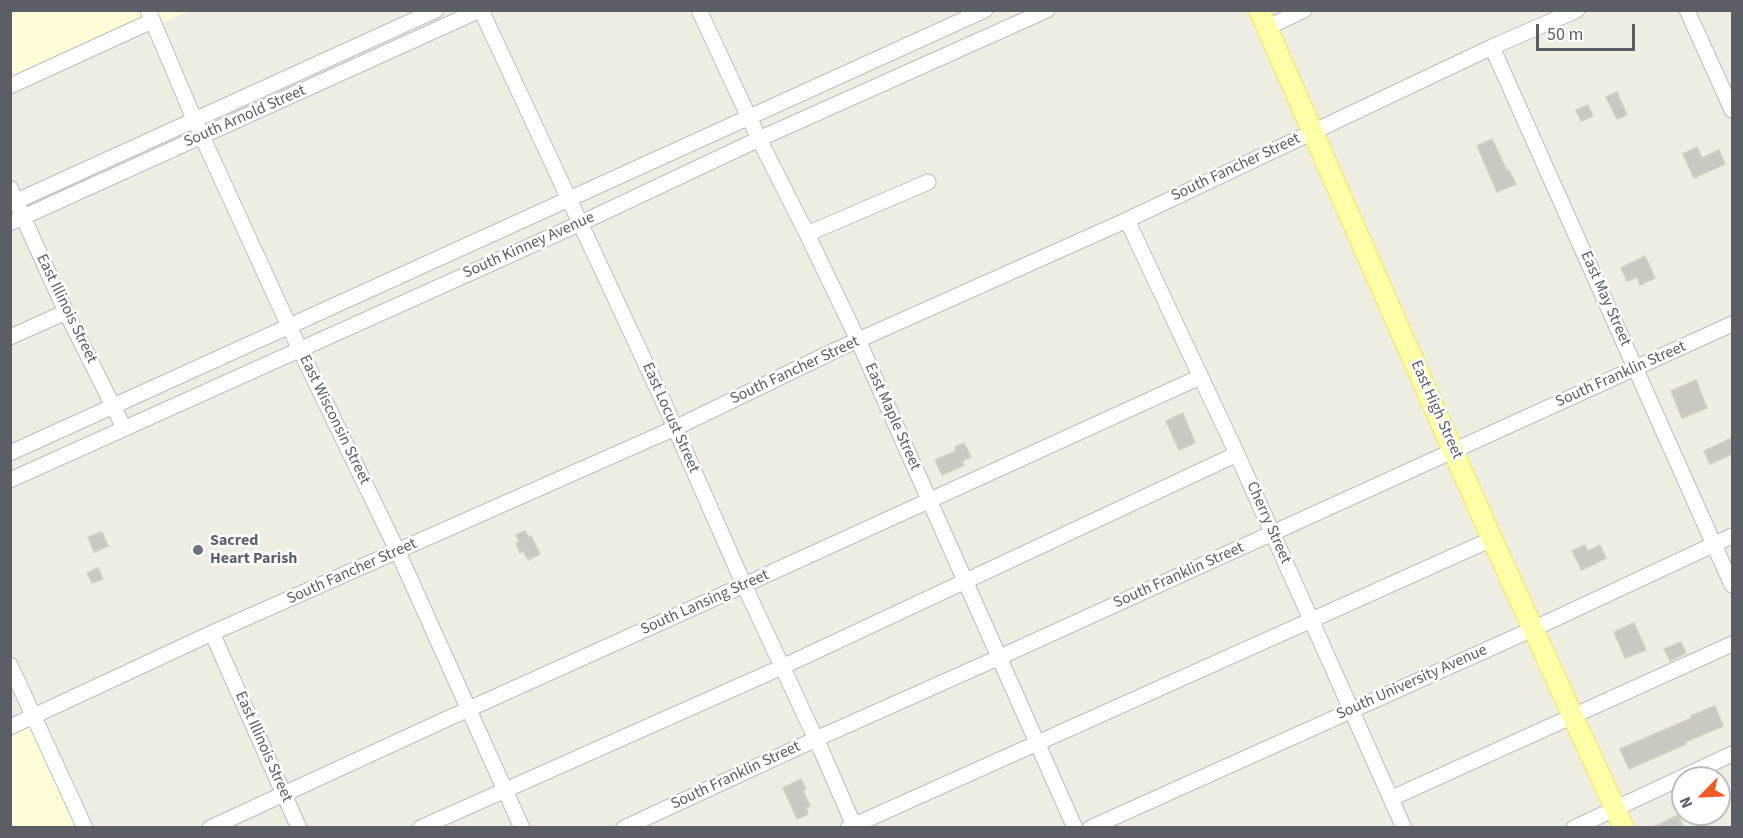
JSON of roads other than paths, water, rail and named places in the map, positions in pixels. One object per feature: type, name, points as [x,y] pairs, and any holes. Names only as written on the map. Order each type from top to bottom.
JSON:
[{"type":"main road","name":"East High Street","points":[[1263,19],[1492,539],[1624,828]]},
{"type":"street","name":"South Arnold Street","points":[[12,198],[195,121],[436,10]]},
{"type":"street","name":"South Arnold Street","points":[[17,220],[480,10]]},
{"type":"street","name":"East Locust Street","points":[[480,10],[675,428],[744,585],[816,739],[852,827]]},
{"type":"street","name":"East Maple Street","points":[[699,10],[759,139],[858,340],[1075,828]]},
{"type":"street","name":"South Kinney Avenue","points":[[10,453],[985,10]]},
{"type":"street","name":"South Kinney Avenue","points":[[10,480],[581,223],[1021,16],[1047,10]]},
{"type":"street","points":[[1263,19],[1304,10]]},
{"type":"street","name":"South Fancher Street","points":[[10,727],[212,633],[675,428],[858,340],[1127,219],[1492,46],[1577,10]]},
{"type":"street","points":[[1688,10],[1732,110]]},
{"type":"street","name":"East Wisconsin Street","points":[[150,16],[195,121],[300,350],[398,552],[522,828]]},
{"type":"street","points":[[10,86],[150,16]]},
{"type":"street","name":"East May Street","points":[[1492,46],[1732,585]]},
{"type":"street","points":[[807,234],[928,182]]},
{"type":"street","name":"East Illinois Street","points":[[12,198],[17,220],[124,428]]},
{"type":"street","name":"Cherry Street","points":[[1127,219],[1237,454],[1404,828]]},
{"type":"street","points":[[10,337],[66,312]]},
{"type":"street","name":"South Franklin Street","points":[[624,828],[1732,324]]},
{"type":"street","name":"South Lansing Street","points":[[210,828],[469,708],[1200,377]]},
{"type":"street","points":[[420,828],[782,667],[1237,454]]},
{"type":"street","name":"South University Avenue","points":[[1090,828],[1533,629],[1732,536]]},
{"type":"street","points":[[852,827],[1492,539]]},
{"type":"street","name":"East Illinois Street","points":[[212,633],[299,828]]},
{"type":"street","points":[[1392,798],[1732,644]]},
{"type":"street","points":[[10,665],[85,828]]},
{"type":"street","points":[[1574,828],[1732,754]]},
{"type":"place","name":"Sacred Heart Parish","points":[[198,550]]}]
